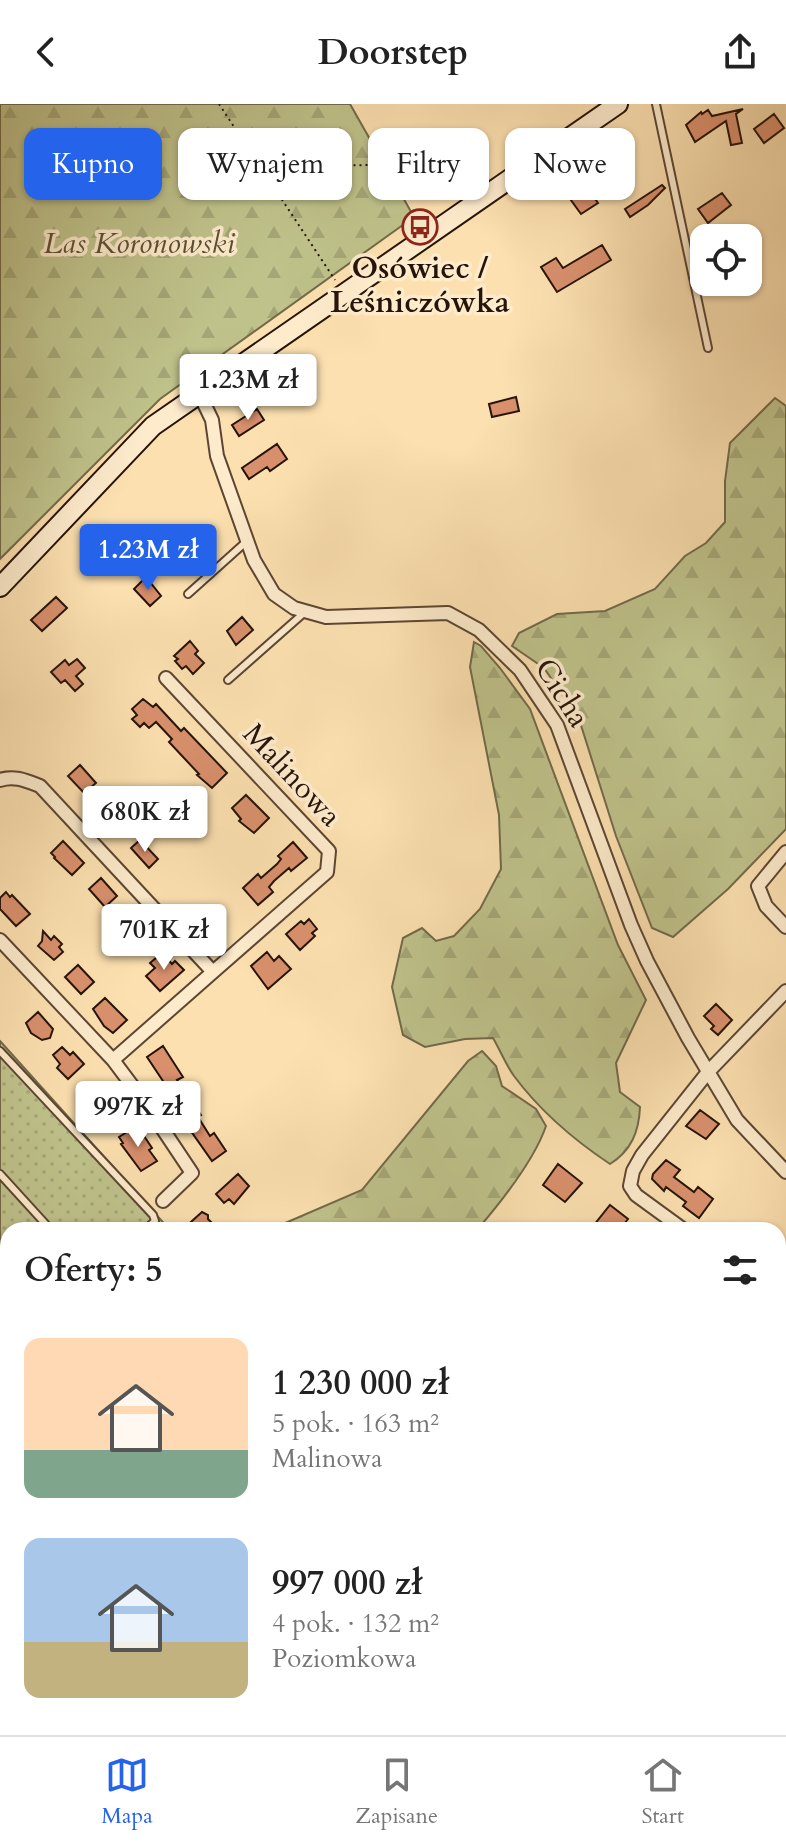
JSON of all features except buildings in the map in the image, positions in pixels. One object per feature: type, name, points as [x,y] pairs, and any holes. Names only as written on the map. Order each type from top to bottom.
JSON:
[{"type":"main road","points":[[0,587],[153,426],[618,104]]},
{"type":"street","name":"Cicha","points":[[199,393],[212,420],[217,456],[254,560],[274,594],[305,612],[345,618],[432,611],[448,613],[479,630],[520,670],[557,725],[647,961],[737,1120],[786,1172]]},
{"type":"street","name":"Malinowa","points":[[113,1060],[327,872],[329,851],[166,678]]},
{"type":"street","points":[[0,780],[7,777],[40,786],[213,972]]},
{"type":"street","points":[[786,852],[758,886],[766,906],[786,927]]},
{"type":"street","points":[[0,940],[113,1060],[192,1173],[163,1201]]},
{"type":"street","points":[[673,1222],[636,1195],[630,1186],[642,1155],[708,1072],[786,991]]},
{"type":"lane","points":[[656,104],[708,348]]},
{"type":"lane","points":[[188,594],[247,541]]},
{"type":"lane","points":[[228,680],[305,612]]},
{"type":"lane","points":[[0,1051],[153,1215],[154,1222]]},
{"type":"lane","points":[[0,1174],[44,1222]]},
{"type":"path","points":[[219,104],[235,128]]},
{"type":"path","points":[[283,200],[344,293]]},
{"type":"green space","name":"Las Koronowski","points":[[0,104],[350,104],[368,136],[368,200],[404,200],[414,217],[160,399],[0,559]]},
{"type":"green space","points":[[775,398],[786,406],[786,829],[728,889],[673,937],[652,928],[616,836],[579,719],[544,668],[512,646],[519,633],[557,614],[605,611],[655,589],[685,556],[706,543],[725,522],[725,481],[730,443]]},
{"type":"green space","points":[[474,642],[500,668],[530,709],[618,945],[646,1000],[616,1063],[620,1092],[640,1107],[638,1125],[628,1147],[610,1164],[546,1113],[511,1072],[493,1038],[465,1039],[425,1047],[403,1035],[392,987],[403,938],[422,928],[436,941],[454,936],[480,909],[501,869],[499,815],[470,667]]},
{"type":"green space","points":[[0,1041],[163,1222],[0,1222]]},
{"type":"green space","points":[[482,1051],[496,1066],[502,1086],[536,1109],[546,1126],[525,1167],[483,1222],[288,1222],[362,1190],[468,1061]]},
{"type":"place","name":"Osówiec / Leśniczówka","points":[[420,227]]}]
